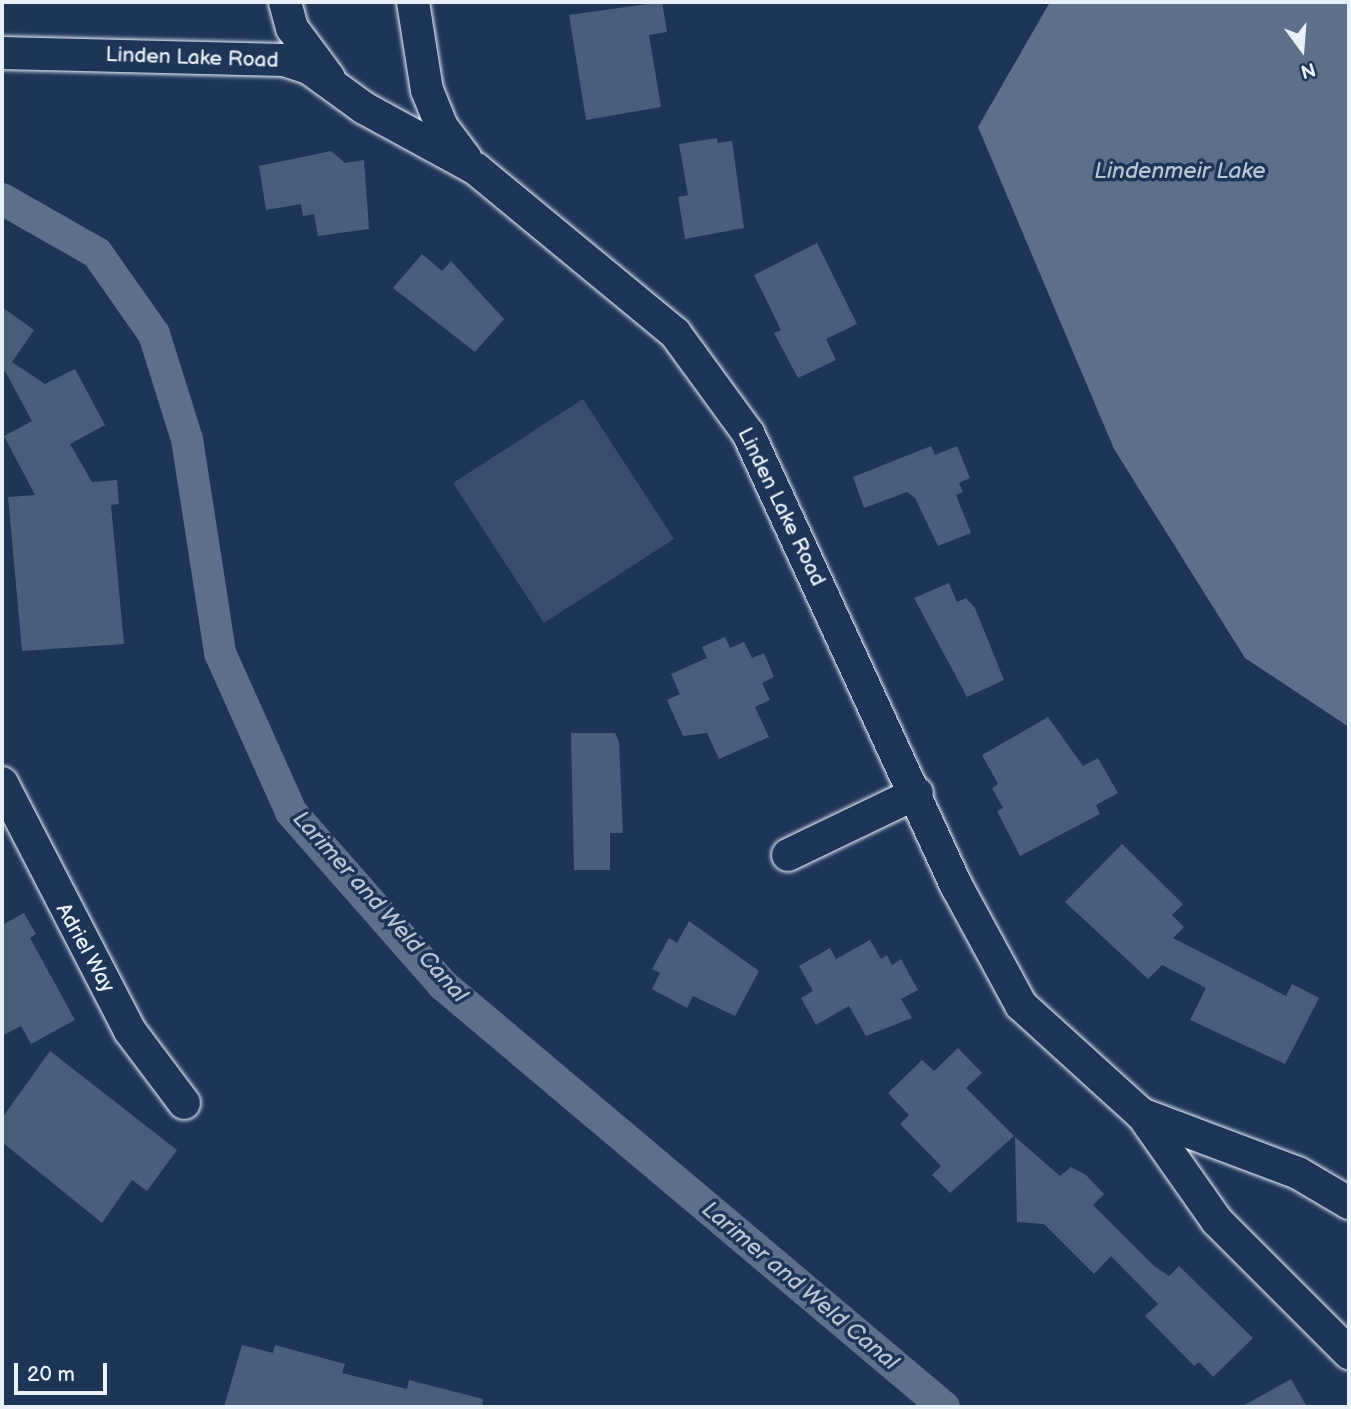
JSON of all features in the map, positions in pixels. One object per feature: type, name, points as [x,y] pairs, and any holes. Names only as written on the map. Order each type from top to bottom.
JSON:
[{"type":"street","points":[[285,2],[292,28],[335,86]]},
{"type":"street","points":[[412,2],[428,90],[442,127],[476,169]]},
{"type":"street","name":"Linden Lake Road","points":[[2,53],[284,60],[335,86],[476,169],[676,333],[748,433],[917,793],[957,887],[1021,1005],[1082,1067],[1141,1114],[1217,1221],[1349,1353]]},
{"type":"street","name":"Adriel Way","points":[[2,783],[130,1031],[184,1103]]},
{"type":"street","points":[[788,855],[917,793]]},
{"type":"street","name":"Linden Lake Road","points":[[1141,1114],[1298,1172],[1349,1203]]},
{"type":"shaded area","points":[[583,399],[674,539],[544,623],[453,483]]},
{"type":"water","name":"Lindenmeir Lake","points":[[1050,2],[1349,2],[1349,727],[1245,658],[1114,449],[978,127]]},
{"type":"building","points":[[662,2],[667,32],[649,35],[661,107],[586,120],[569,15]]},
{"type":"building","points":[[717,138],[718,143],[732,141],[744,228],[685,239],[678,197],[688,195],[679,144]]},
{"type":"building","points":[[331,151],[345,163],[364,160],[369,229],[318,236],[314,214],[303,216],[301,204],[266,210],[259,166]]},
{"type":"building","points":[[817,243],[857,324],[826,339],[836,360],[798,378],[774,333],[781,330],[754,275]]},
{"type":"building","points":[[422,254],[442,271],[451,261],[504,319],[475,352],[393,288]]},
{"type":"building","points":[[2,307],[34,330],[12,362],[45,384],[75,369],[105,425],[70,444],[92,482],[117,480],[119,504],[111,505],[124,644],[22,651],[8,497],[35,495],[4,436],[32,421],[5,371],[2,376]]},
{"type":"building","points":[[931,446],[935,455],[957,446],[970,478],[959,483],[963,492],[956,495],[971,533],[938,546],[915,498],[907,492],[864,508],[853,477]]},
{"type":"building","points":[[949,583],[957,602],[966,598],[975,608],[1004,680],[967,697],[914,598]]},
{"type":"building","points":[[725,637],[730,648],[744,642],[752,658],[764,653],[774,677],[762,683],[770,700],[755,707],[769,737],[719,759],[707,733],[683,736],[667,700],[680,694],[671,674],[707,658],[702,647]]},
{"type":"building","points":[[1048,717],[1083,766],[1098,758],[1118,793],[1096,805],[1100,814],[1020,856],[997,811],[1003,808],[992,788],[998,784],[982,755]]},
{"type":"building","points":[[571,733],[615,733],[619,742],[623,833],[610,833],[610,870],[574,870]]},
{"type":"building","points":[[1122,844],[1183,904],[1172,915],[1184,927],[1173,938],[1286,996],[1292,984],[1319,998],[1285,1064],[1190,1020],[1206,988],[1162,965],[1148,979],[1065,902]]},
{"type":"building","points":[[24,913],[36,934],[30,938],[75,1020],[31,1044],[21,1026],[2,1036],[2,925]]},
{"type":"building","points":[[689,921],[759,971],[735,1016],[693,996],[687,1008],[652,989],[660,973],[652,969],[669,938],[677,943]]},
{"type":"building","points":[[870,940],[881,959],[887,955],[892,965],[901,959],[918,990],[901,999],[912,1018],[866,1036],[849,1006],[816,1025],[801,998],[813,991],[799,966],[830,948],[836,959]]},
{"type":"building","points":[[958,1048],[982,1073],[966,1088],[1014,1136],[950,1193],[932,1175],[941,1166],[900,1124],[909,1115],[888,1093],[922,1060],[934,1071]]},
{"type":"building","points":[[50,1051],[177,1150],[147,1191],[132,1180],[102,1223],[2,1142],[2,1118]]},
{"type":"building","points":[[1015,1137],[1060,1176],[1071,1167],[1086,1175],[1104,1194],[1093,1205],[1154,1266],[1169,1276],[1179,1266],[1253,1338],[1213,1377],[1199,1362],[1194,1366],[1145,1316],[1158,1304],[1111,1256],[1094,1274],[1044,1224],[1017,1222]]},
{"type":"building","points":[[242,1345],[273,1353],[275,1345],[345,1364],[342,1373],[407,1389],[409,1380],[483,1399],[482,1407],[224,1407]]},
{"type":"building","points":[[1291,1379],[1307,1407],[1241,1407]]},
{"type":"waterway","name":"Larimer and Weld Canal","points":[[2,199],[97,253],[154,334],[187,439],[220,653],[291,812],[443,985],[944,1407]]}]
